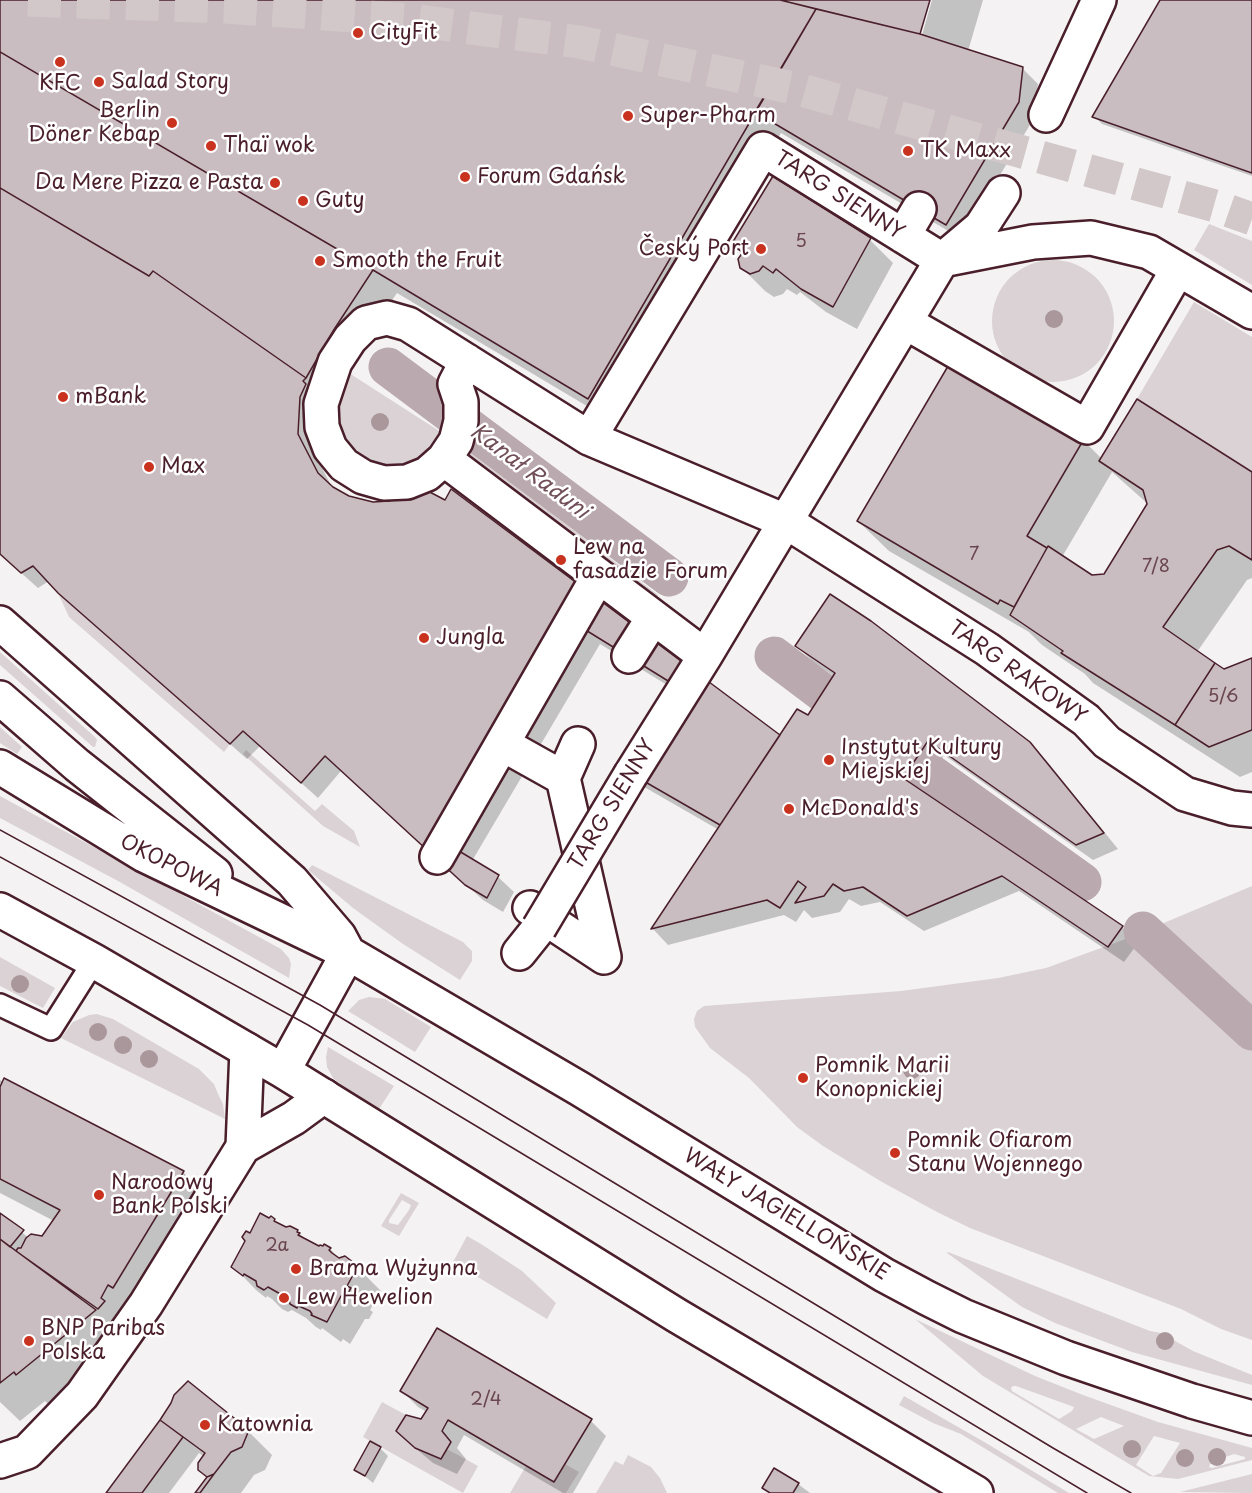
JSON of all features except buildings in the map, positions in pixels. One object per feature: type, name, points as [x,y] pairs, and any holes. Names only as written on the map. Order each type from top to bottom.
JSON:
[{"type":"street","points":[[1046,115],[1099,0]]},
{"type":"street","name":"TARG SIENNY","points":[[519,954],[534,918],[631,774],[705,656],[942,260],[911,223],[763,149],[589,438]]},
{"type":"street","points":[[942,260],[981,227],[1003,193]]},
{"type":"street","points":[[942,260],[1033,242],[1091,238],[1149,252],[1252,312]]},
{"type":"street","points":[[905,322],[1087,427],[1178,269]]},
{"type":"street","points":[[461,373],[461,421],[450,450],[427,474],[407,482],[384,483],[363,477],[344,465],[330,448],[322,427],[321,404],[335,362],[350,339],[366,323],[387,318],[408,324],[461,373],[589,438],[785,521]]},
{"type":"street","points":[[450,450],[598,577],[705,656]]},
{"type":"street","name":"TARG RAKOWY","points":[[785,521],[987,649],[1086,720],[1107,742],[1185,794],[1232,808],[1252,810]]},
{"type":"street","points":[[447,846],[598,577]]},
{"type":"street","points":[[629,656],[653,618]]},
{"type":"street","points":[[0,623],[292,881],[339,936],[348,953],[283,1071]]},
{"type":"street","points":[[0,698],[77,765],[264,912]]},
{"type":"street","points":[[534,918],[604,957],[563,778],[578,744]]},
{"type":"street","points":[[513,750],[563,778]]},
{"type":"street","name":"OKOPOWA","points":[[0,767],[144,855],[348,953]]},
{"type":"street","points":[[2,912],[283,1071],[676,1315],[976,1493]]},
{"type":"street","name":"WAŁY JAGIELLOŃSKIE","points":[[348,953],[579,1089],[884,1275],[945,1308],[1012,1338],[1103,1372],[1252,1418]]},
{"type":"street","points":[[243,1147],[247,1050]]},
{"type":"street","points":[[0,1461],[27,1452],[82,1395],[146,1304],[243,1147],[294,1118],[324,1096]]},
{"type":"lane","points":[[0,1005],[51,1029],[94,962]]},
{"type":"shaded area","points":[[1209,224],[1252,241],[1252,285],[1194,250]]},
{"type":"shaded area","points":[[1053,260],[1076,265],[1096,278],[1109,298],[1114,321],[1109,344],[1096,364],[1076,377],[1053,382],[1030,377],[1010,364],[997,344],[992,321],[997,298],[1010,278],[1030,265]]},
{"type":"shaded area","points":[[1194,302],[1252,337],[1252,473],[1137,399]]},
{"type":"shaded area","points":[[349,373],[447,436],[436,451],[404,468],[386,469],[369,464],[354,455],[343,441],[336,424],[339,388]]},
{"type":"shaded area","points":[[464,446],[658,595],[653,604],[458,457]]},
{"type":"shaded area","points":[[58,593],[230,744],[224,752],[69,617]]},
{"type":"shaded area","points":[[0,652],[95,737],[97,740],[95,747],[0,665]]},
{"type":"shaded area","points":[[0,727],[22,747],[17,754],[0,743]]},
{"type":"shaded area","points":[[246,750],[315,811],[322,804],[354,831],[360,847],[323,826],[243,754]]},
{"type":"shaded area","points":[[0,796],[281,949],[291,964],[289,978],[118,881],[0,818]]},
{"type":"shaded area","points":[[312,865],[463,942],[472,951],[472,961],[460,980],[403,944],[353,908],[308,870]]},
{"type":"shaded area","points":[[1252,886],[1252,1340],[1221,1329],[1181,1309],[970,1228],[882,1182],[823,1146],[797,1127],[749,1078],[710,1048],[695,1027],[694,1019],[697,1011],[704,1006],[901,991],[998,978],[1046,968],[1123,940]]},
{"type":"shaded area","points":[[0,957],[55,988],[43,1008],[0,986]]},
{"type":"shaded area","points":[[369,997],[385,999],[431,1027],[415,1052],[348,1011],[359,1000]]},
{"type":"shaded area","points":[[97,1014],[113,1019],[199,1069],[214,1084],[223,1104],[225,1119],[61,1038],[73,1022]]},
{"type":"shaded area","points":[[328,1047],[394,1086],[379,1109],[350,1092],[333,1078],[327,1067]]},
{"type":"shaded area","points":[[401,1193],[419,1203],[399,1236],[381,1226]],"holes":[[[402,1200],[411,1205],[398,1225],[389,1223]]]},
{"type":"shaded area","points":[[467,1236],[522,1271],[556,1303],[547,1319],[453,1262]]},
{"type":"shaded area","points":[[948,1252],[1150,1331],[1161,1333],[1193,1351],[1252,1375],[1252,1385],[1132,1352],[1055,1323],[1022,1307]]},
{"type":"shaded area","points":[[915,1319],[1035,1376],[1083,1395],[1158,1422],[1252,1448],[1252,1460],[1178,1479],[1149,1476],[983,1376]],"holes":[[[1016,1386],[1074,1407],[1072,1411],[1059,1419],[1012,1391],[1011,1388]],[[1101,1417],[1124,1426],[1094,1439],[1076,1429]],[[1154,1436],[1180,1443],[1161,1473],[1153,1476],[1136,1465]],[[1234,1454],[1245,1457],[1245,1459],[1212,1468],[1209,1467],[1211,1462]]]},
{"type":"shaded area","points":[[904,1396],[1069,1493],[1058,1493],[961,1434],[933,1423],[899,1405]]},
{"type":"shaded area","points":[[382,1402],[406,1415],[396,1431],[415,1448],[441,1459],[447,1449],[478,1466],[463,1493],[363,1437]]},
{"type":"shaded area","points":[[628,1455],[651,1467],[660,1478],[667,1493],[596,1493],[615,1461],[623,1465]]},
{"type":"shaded area","points":[[565,1464],[579,1472],[566,1493],[510,1493],[526,1466],[554,1482]]},
{"type":"shaded area","points":[[1252,1474],[1252,1493],[1180,1492]]},
{"type":"waterway","name":"Kanał Raduni","points":[[388,367],[669,577]]},
{"type":"waterway","name":"Kanał Raduni","points":[[774,656],[916,763],[1082,882]]},
{"type":"waterway","name":"Kanał Raduni","points":[[1143,931],[1252,1031]]},
{"type":"tunnel","points":[[28,0],[226,7],[410,20],[579,42],[798,89],[1215,206],[1252,219]]},
{"type":"tram line","points":[[0,830],[320,1005],[1131,1493]]},
{"type":"tram line","points":[[0,857],[308,1025],[1087,1493]]},
{"type":"place","name":"CityFit","points":[[358,33]]},
{"type":"place","name":"KFC","points":[[60,62]]},
{"type":"place","name":"Salad Story","points":[[99,82]]},
{"type":"place","name":"Super-Pharm","points":[[628,116]]},
{"type":"place","name":"Berlin Döner Kebap","points":[[172,123]]},
{"type":"place","name":"Thaï wok","points":[[211,146]]},
{"type":"place","name":"TK Maxx","points":[[908,151]]},
{"type":"place","name":"Forum Gdańsk","points":[[465,177]]},
{"type":"place","name":"Da Mere Pizza e Pasta","points":[[275,183]]},
{"type":"place","name":"Guty","points":[[303,201]]},
{"type":"place","name":"Český Port","points":[[761,249]]},
{"type":"place","name":"Smooth the Fruit","points":[[320,261]]},
{"type":"place","name":"mBank","points":[[63,397]]},
{"type":"place","name":"Max","points":[[149,467]]},
{"type":"place","name":"Lew na fasadzie Forum","points":[[561,560]]},
{"type":"place","name":"Jungla","points":[[424,638]]},
{"type":"place","name":"Instytut Kultury Miejskiej","points":[[829,760]]},
{"type":"place","name":"McDonald's","points":[[789,809]]},
{"type":"place","name":"Pomnik Marii Konopnickiej","points":[[803,1078]]},
{"type":"place","name":"Pomnik Ofiarom Stanu Wojennego","points":[[895,1153]]},
{"type":"place","name":"Narodowy Bank Polski","points":[[99,1195]]},
{"type":"place","name":"Brama Wyżynna","points":[[296,1269]]},
{"type":"place","name":"Lew Hewelion","points":[[284,1298]]},
{"type":"place","name":"BNP Paribas Polska","points":[[29,1341]]},
{"type":"place","name":"Katownia","points":[[205,1425]]}]
